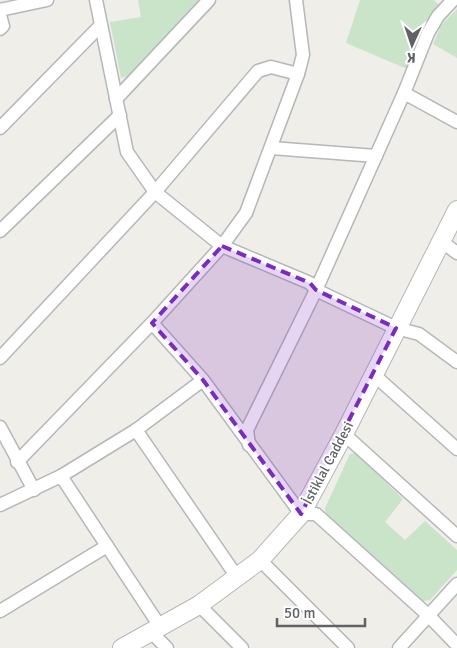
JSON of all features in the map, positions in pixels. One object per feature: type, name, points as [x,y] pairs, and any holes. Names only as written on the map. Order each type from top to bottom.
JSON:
[{"type":"street","points":[[0,10],[47,0]]},
{"type":"street","points":[[96,0],[127,152],[155,192],[222,246],[310,283],[316,290],[396,328],[419,334],[457,362]]},
{"type":"street","points":[[116,99],[209,0]]},
{"type":"street","points":[[17,462],[152,323],[222,246],[246,213],[298,74],[303,55],[296,0]]},
{"type":"street","points":[[249,445],[247,430],[316,290],[404,93],[428,33],[438,16],[453,0]]},
{"type":"street","points":[[0,16],[3,26],[0,29]]},
{"type":"street","points":[[0,128],[101,25]]},
{"type":"street","points":[[0,358],[155,192],[258,71],[271,67],[298,74]]},
{"type":"street","points":[[404,93],[457,122]]},
{"type":"street","points":[[0,231],[120,115]]},
{"type":"street","points":[[270,148],[376,156]]},
{"type":"street","name":"İstiklal Caddesi","points":[[122,648],[156,631],[199,605],[237,578],[260,560],[301,514],[344,434],[457,210]]},
{"type":"street","points":[[441,241],[457,253]]},
{"type":"street","points":[[152,323],[203,380],[301,514],[316,514],[429,616],[457,645]]},
{"type":"street","points":[[373,374],[457,449]]},
{"type":"street","points":[[0,505],[60,476],[136,430],[203,380]]},
{"type":"street","points":[[0,427],[17,462],[34,490]]},
{"type":"street","points":[[136,430],[237,578]]},
{"type":"street","points":[[344,434],[457,536]]},
{"type":"street","points":[[60,476],[107,546],[167,648]]},
{"type":"street","points":[[0,611],[107,546]]},
{"type":"street","points":[[260,560],[348,648]]},
{"type":"street","points":[[399,648],[457,584]]},
{"type":"street","points":[[199,605],[242,648]]},
{"type":"highlighted area","points":[[222,246],[310,283],[316,290],[396,328],[301,514],[203,380],[152,323]]},
{"type":"green space","points":[[138,0],[200,0],[129,76],[121,78],[110,22],[141,17]]},
{"type":"green space","points":[[360,0],[434,0],[440,6],[407,69],[346,43]]},
{"type":"green space","points":[[457,9],[457,58],[433,44],[441,25]]},
{"type":"green space","points":[[356,453],[403,499],[385,522],[405,540],[425,521],[457,550],[457,570],[430,600],[423,601],[326,514],[325,508],[350,454]]}]
